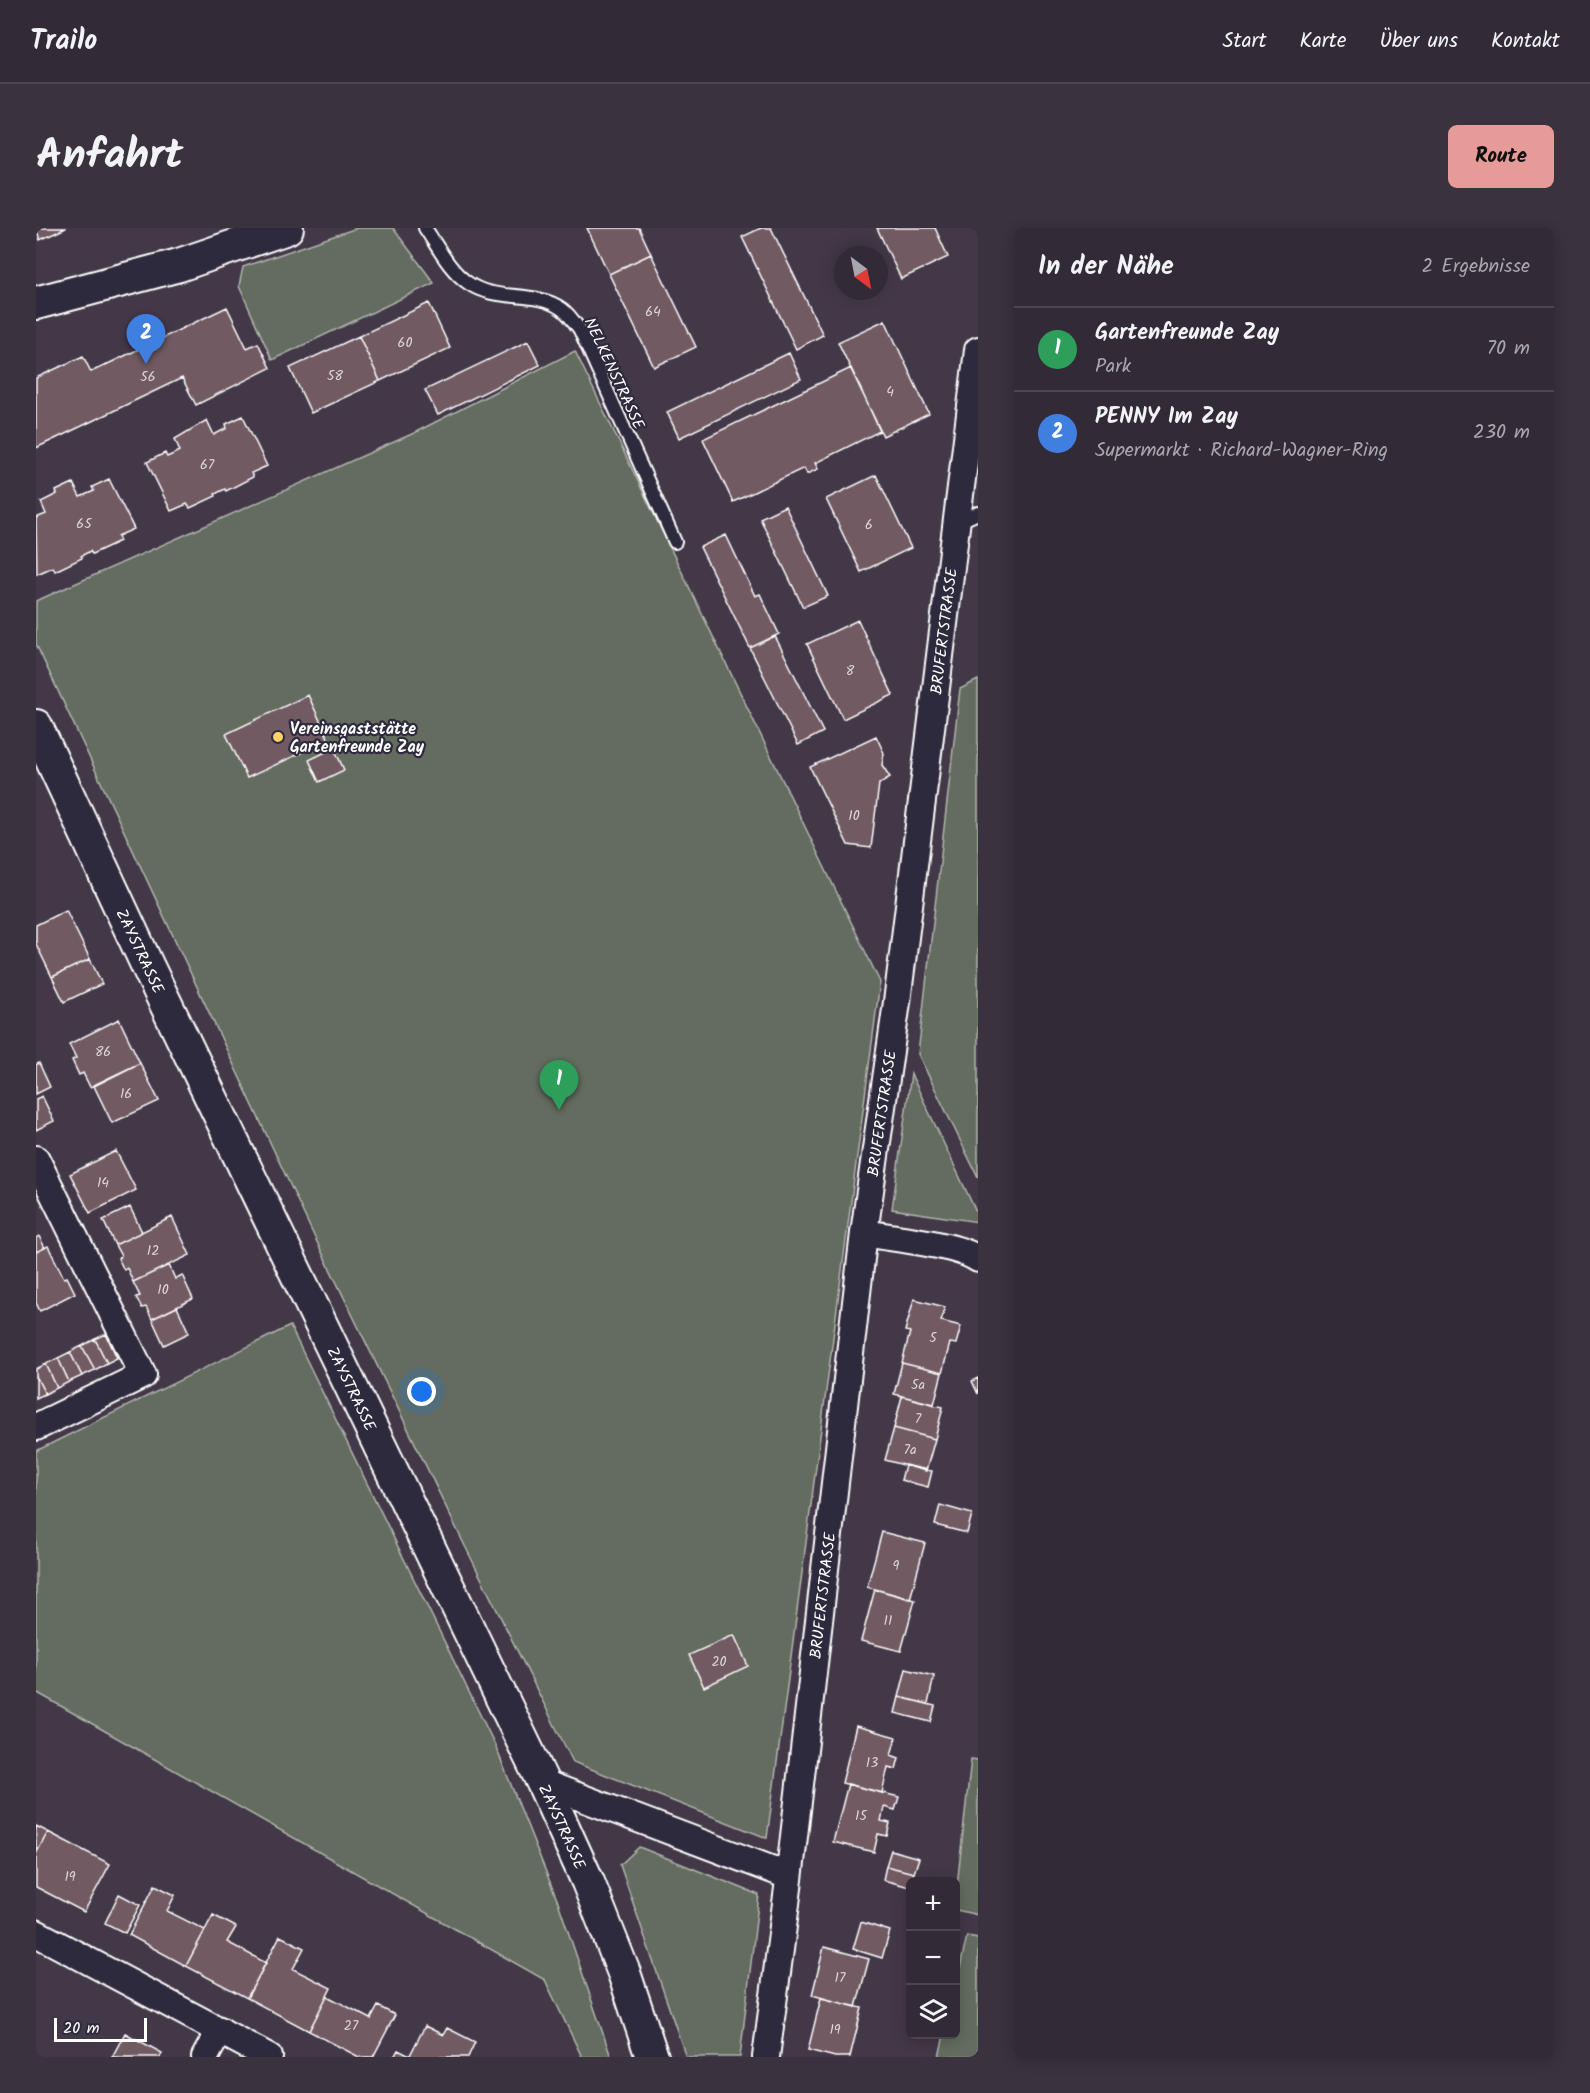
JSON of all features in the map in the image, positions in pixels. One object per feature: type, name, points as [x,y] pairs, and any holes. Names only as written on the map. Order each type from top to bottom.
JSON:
[{"type":"street","points":[[36,303],[179,265],[287,228]]},
{"type":"street","name":"BRUFERTSTRASSE","points":[[766,2057],[864,1233],[967,518],[978,350]]},
{"type":"street","name":"ZAYSTRASSE","points":[[36,726],[158,988],[543,1783],[588,1882],[616,1952],[652,2057]]},
{"type":"street","points":[[36,1159],[143,1375],[36,1427]]},
{"type":"street","points":[[864,1233],[951,1248],[971,1254],[978,1259]]},
{"type":"street","points":[[543,1783],[789,1876]]},
{"type":"street","points":[[36,1933],[269,2057]]},
{"type":"street","points":[[205,2057],[220,2030]]},
{"type":"lane","name":"NELKENSTRASSE","points":[[426,228],[451,267],[468,284],[484,292],[545,299],[564,310],[580,330],[675,542]]},
{"type":"green space","points":[[357,228],[393,228],[434,283],[272,360],[239,286],[243,267]]},
{"type":"green space","points":[[575,351],[880,982],[767,1838],[573,1762],[315,1238],[36,644],[36,601],[412,434]]},
{"type":"green space","points":[[978,680],[978,1177],[918,1054],[960,689]]},
{"type":"green space","points":[[911,1074],[978,1216],[978,1222],[892,1209]]},
{"type":"green space","points":[[290,1326],[495,1745],[558,1902],[611,2057],[582,2057],[545,1980],[36,1692],[36,1451]]},
{"type":"green space","points":[[971,1759],[978,1760],[978,1915],[960,1911],[960,1877],[958,1877]]},
{"type":"green space","points":[[639,1847],[759,1895],[740,2057],[686,2057],[620,1865]]},
{"type":"green space","points":[[967,1936],[978,1938],[978,2057],[939,2057],[943,2039],[960,2039],[960,1968]]},
{"type":"building","points":[[36,228],[66,228],[40,240]]},
{"type":"building","points":[[587,228],[639,228],[651,254],[609,274]]},
{"type":"building","points":[[761,228],[771,228],[823,335],[796,349],[742,237]]},
{"type":"building","points":[[877,228],[935,228],[948,257],[901,279],[888,251],[888,246],[885,246]]},
{"type":"building","points":[[651,254],[696,347],[654,367],[609,274]]},
{"type":"building","points":[[429,303],[450,348],[380,381],[359,336]]},
{"type":"building","points":[[227,307],[247,348],[258,343],[270,368],[196,405],[182,378],[36,448],[36,378],[83,356],[91,372]]},
{"type":"building","points":[[885,320],[929,414],[883,436],[838,342]]},
{"type":"building","points":[[359,336],[380,381],[311,413],[290,368]]},
{"type":"building","points":[[528,341],[540,365],[438,415],[425,390]]},
{"type":"building","points":[[789,353],[801,379],[679,438],[667,412]]},
{"type":"building","points":[[851,368],[880,431],[815,463],[818,469],[807,474],[804,468],[733,502],[703,439]]},
{"type":"building","points":[[243,416],[267,466],[251,473],[253,477],[215,494],[216,496],[190,508],[187,504],[171,511],[147,462],[165,453],[167,457],[180,451],[175,439],[207,420],[214,435],[227,428],[226,424]]},
{"type":"building","points":[[876,475],[911,548],[861,572],[826,499]]},
{"type":"building","points":[[109,479],[134,529],[118,536],[120,541],[92,554],[90,551],[81,556],[82,558],[55,571],[53,567],[37,574],[36,518],[46,514],[41,502],[57,494],[56,491],[73,483],[80,497],[94,491],[92,487]]},
{"type":"building","points":[[785,506],[828,596],[803,607],[760,518]]},
{"type":"building","points":[[726,535],[755,596],[760,594],[779,634],[750,648],[700,547]]},
{"type":"building","points":[[858,620],[893,695],[843,719],[807,644]]},
{"type":"building","points":[[775,636],[823,732],[798,745],[750,648]]},
{"type":"building","name":"Vereinsgaststätte Gartenfreunde Zay","points":[[308,695],[329,740],[247,778],[226,734]]},
{"type":"building","points":[[876,736],[884,753],[882,765],[890,777],[879,784],[871,848],[848,845],[810,767]]},
{"type":"building","points":[[334,748],[344,770],[319,782],[309,760]]},
{"type":"building","points":[[66,910],[90,959],[52,977],[36,944],[36,925]]},
{"type":"building","points":[[90,959],[102,984],[64,1002],[52,977]]},
{"type":"building","points":[[119,1019],[140,1063],[90,1087],[83,1073],[79,1075],[72,1060],[76,1058],[69,1044]]},
{"type":"building","points":[[39,1063],[50,1087],[36,1094],[36,1065]]},
{"type":"building","points":[[140,1063],[159,1101],[112,1123],[94,1086]]},
{"type":"building","points":[[42,1096],[54,1121],[36,1130],[36,1099]]},
{"type":"building","points":[[116,1151],[136,1190],[90,1213],[70,1174]]},
{"type":"building","points":[[130,1207],[142,1232],[115,1245],[103,1220]]},
{"type":"building","points":[[172,1217],[190,1255],[133,1282],[127,1268],[124,1270],[118,1258],[121,1256],[115,1245]]},
{"type":"building","points":[[39,1236],[45,1248],[36,1252],[36,1238]]},
{"type":"building","points":[[48,1246],[64,1278],[67,1277],[75,1293],[40,1311],[36,1303],[36,1252]]},
{"type":"building","points":[[169,1265],[175,1279],[182,1275],[193,1299],[152,1319],[146,1307],[142,1308],[136,1297],[140,1296],[133,1282]]},
{"type":"building","points":[[914,1299],[945,1307],[941,1321],[961,1326],[956,1344],[950,1343],[942,1373],[902,1363],[910,1332],[905,1331]]},
{"type":"building","points":[[177,1307],[189,1333],[164,1345],[152,1319]]},
{"type":"building","points":[[106,1334],[117,1358],[107,1363],[95,1339]]},
{"type":"building","points":[[95,1339],[107,1363],[95,1370],[82,1346]]},
{"type":"building","points":[[82,1346],[95,1370],[82,1376],[70,1352]]},
{"type":"building","points":[[70,1352],[82,1376],[69,1382],[58,1358]]},
{"type":"building","points":[[58,1358],[69,1382],[57,1388],[46,1364]]},
{"type":"building","points":[[902,1363],[942,1373],[934,1404],[894,1394]]},
{"type":"building","points":[[46,1364],[57,1388],[45,1394],[36,1376],[36,1369]]},
{"type":"building","points":[[36,1376],[45,1394],[36,1398]]},
{"type":"building","points":[[978,1378],[978,1394],[972,1381]]},
{"type":"building","points":[[902,1396],[943,1407],[935,1439],[894,1428]]},
{"type":"building","points":[[894,1428],[935,1439],[926,1471],[885,1460]]},
{"type":"building","points":[[905,1465],[932,1471],[928,1487],[901,1480]]},
{"type":"building","points":[[940,1505],[972,1514],[967,1533],[935,1525]]},
{"type":"building","points":[[882,1532],[925,1543],[910,1599],[867,1587]]},
{"type":"building","points":[[875,1589],[915,1600],[901,1651],[861,1641]]},
{"type":"building","points":[[734,1635],[748,1666],[704,1687],[689,1655]]},
{"type":"building","points":[[906,1669],[934,1676],[928,1704],[899,1697]]},
{"type":"building","points":[[899,1697],[935,1706],[931,1722],[895,1713]]},
{"type":"building","points":[[856,1726],[896,1737],[891,1755],[899,1758],[896,1769],[888,1767],[882,1793],[842,1783]]},
{"type":"building","points":[[848,1784],[899,1797],[895,1810],[884,1807],[881,1821],[890,1823],[887,1836],[878,1834],[874,1852],[833,1842]]},
{"type":"building","points":[[36,1826],[48,1832],[36,1854]]},
{"type":"building","points":[[48,1832],[110,1864],[84,1912],[36,1887],[36,1854]]},
{"type":"building","points":[[891,1850],[919,1858],[914,1873],[886,1866]]},
{"type":"building","points":[[886,1866],[914,1873],[913,1877],[906,1877],[906,1886],[883,1880]]},
{"type":"building","points":[[155,1885],[175,1895],[167,1911],[205,1930],[186,1966],[129,1935]]},
{"type":"building","points":[[119,1894],[140,1905],[125,1933],[105,1923]]},
{"type":"building","points":[[213,1915],[236,1927],[227,1942],[266,1963],[247,1998],[186,1966]]},
{"type":"building","points":[[861,1922],[890,1931],[882,1958],[853,1949]]},
{"type":"building","points":[[280,1936],[304,1948],[293,1969],[331,1988],[309,2031],[247,1998]]},
{"type":"building","points":[[824,1947],[869,1959],[856,2007],[812,1995]]},
{"type":"building","points":[[327,1996],[371,2019],[378,2006],[395,2015],[373,2057],[359,2057],[309,2031]]},
{"type":"building","points":[[821,1998],[862,2008],[850,2057],[835,2057],[808,2050]]},
{"type":"building","points":[[425,2026],[443,2035],[447,2028],[475,2042],[468,2057],[409,2057]]},
{"type":"building","points":[[125,2033],[162,2053],[160,2057],[112,2057]]},
{"type":"building","points":[[398,2050],[410,2056],[394,2057]]},
{"type":"place","name":"PENNY Im Zay","points":[[146,364]]},
{"type":"place","name":"Vereinsgaststätte Gartenfreunde Zay","points":[[278,737]]},
{"type":"place","name":"Gartenfreunde Zay","points":[[559,1110]]}]
